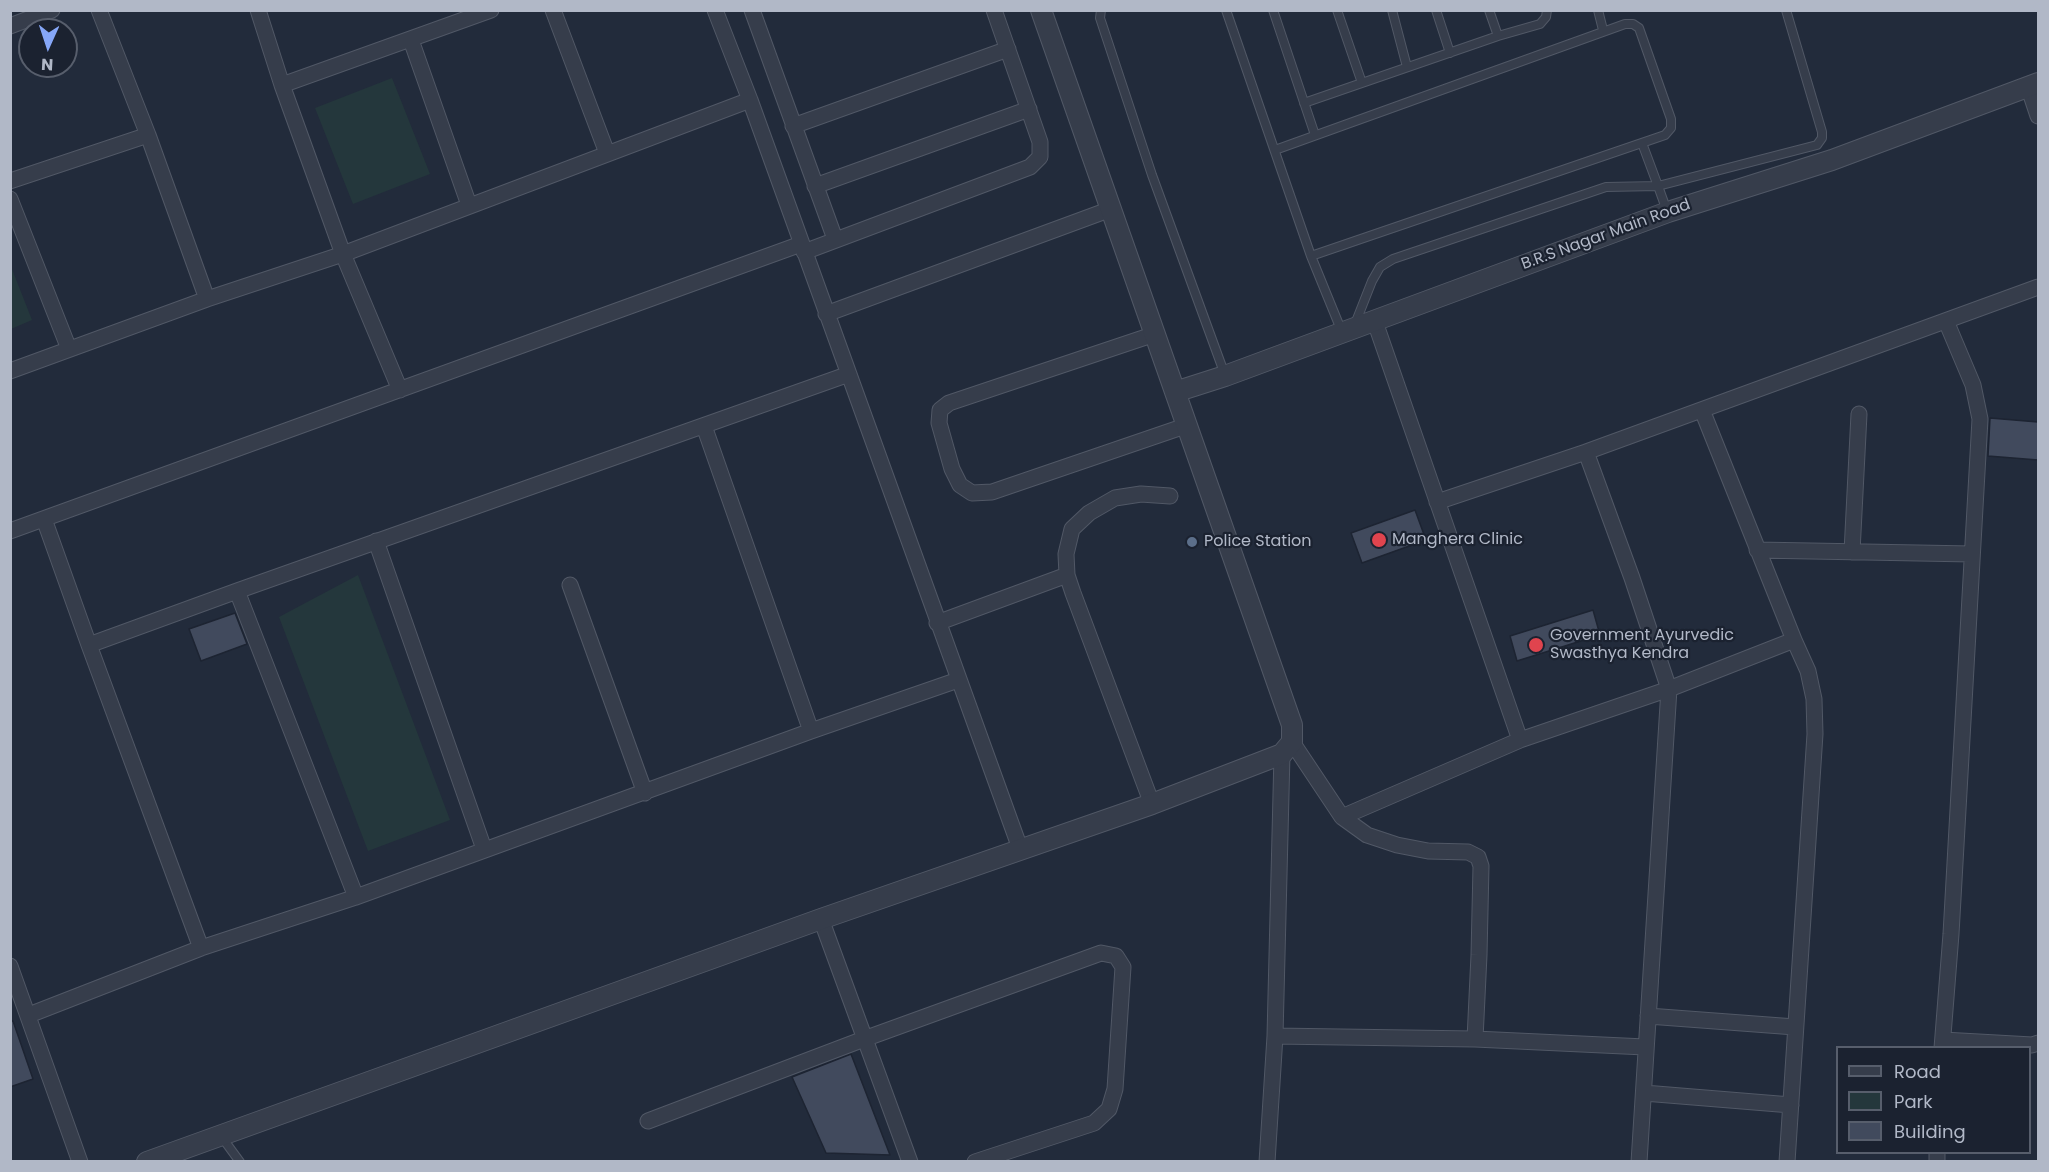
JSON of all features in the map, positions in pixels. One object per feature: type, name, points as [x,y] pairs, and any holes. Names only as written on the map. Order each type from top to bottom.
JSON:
[{"type":"street","points":[[10,26],[52,10]]},
{"type":"street","points":[[99,10],[148,135],[207,299]]},
{"type":"street","points":[[258,10],[282,85],[343,254],[400,390]]},
{"type":"street","points":[[282,85],[491,10]]},
{"type":"street","points":[[553,10],[607,153]]},
{"type":"street","points":[[716,10],[1021,851]]},
{"type":"street","points":[[10,531],[400,390],[803,248],[835,239],[1030,167],[1040,157],[1040,142],[994,10]]},
{"type":"street","points":[[1041,10],[1292,725],[1287,748],[1275,1036],[1267,1161]]},
{"type":"street","points":[[756,12],[793,126],[835,239]]},
{"type":"street","points":[[411,40],[470,205]]},
{"type":"street","points":[[793,126],[1008,49]]},
{"type":"street","points":[[2033,84],[2038,116]]},
{"type":"street","name":"B.R.S Nagar Main Road","points":[[1175,392],[1668,212],[1832,160],[2033,84]]},
{"type":"street","points":[[10,371],[207,299],[343,254],[750,100]]},
{"type":"street","points":[[815,186],[1029,109]]},
{"type":"street","points":[[10,181],[148,135]]},
{"type":"street","points":[[10,199],[69,349]]},
{"type":"street","points":[[826,314],[1111,209]]},
{"type":"street","points":[[1437,502],[1586,452],[2038,287]]},
{"type":"street","points":[[1374,319],[1520,740]]},
{"type":"street","points":[[1946,321],[1973,386],[1980,419],[1943,1044],[2032,1045],[2038,1043]]},
{"type":"street","points":[[1155,334],[949,403],[940,410],[939,423],[952,469],[960,485],[972,493],[992,492],[1188,425]]},
{"type":"street","points":[[89,645],[849,374]]},
{"type":"street","points":[[1702,410],[1808,671],[1814,699],[1815,734],[1787,1161]]},
{"type":"street","points":[[1852,552],[1859,414]]},
{"type":"street","points":[[704,426],[811,731]]},
{"type":"street","points":[[1586,452],[1669,689],[1639,1161]]},
{"type":"street","points":[[1152,804],[1067,575],[1066,554],[1072,529],[1089,513],[1115,498],[1141,494],[1170,496]]},
{"type":"street","points":[[44,519],[201,948]]},
{"type":"street","points":[[376,541],[484,849]]},
{"type":"street","points":[[1757,550],[1972,554]]},
{"type":"street","points":[[937,623],[1067,575]]},
{"type":"street","points":[[570,585],[645,793]]},
{"type":"street","points":[[237,591],[356,897]]},
{"type":"street","points":[[1342,817],[1520,740],[1669,689],[1794,640]]},
{"type":"street","points":[[29,1015],[201,948],[356,897],[811,731],[958,680]]},
{"type":"street","points":[[147,1161],[821,919],[1152,804],[1287,748]]},
{"type":"street","points":[[1287,748],[1342,817],[1367,835],[1397,845],[1428,851],[1468,852],[1478,857],[1481,866],[1475,1039]]},
{"type":"street","points":[[821,919],[910,1161]]},
{"type":"street","points":[[648,1121],[1101,953],[1116,956],[1124,967],[1116,1089],[1109,1109],[1095,1123],[975,1161]]},
{"type":"street","points":[[10,966],[80,1161]]},
{"type":"street","points":[[1648,1016],[1795,1027]]},
{"type":"street","points":[[1275,1036],[1475,1039],[1645,1047]]},
{"type":"street","points":[[1644,1093],[1791,1105]]},
{"type":"lane","points":[[1101,10],[1100,18],[1152,175],[1226,375]]},
{"type":"lane","points":[[1226,10],[1311,256],[1348,330]]},
{"type":"lane","points":[[1273,10],[1315,135]]},
{"type":"lane","points":[[1337,10],[1362,83]]},
{"type":"lane","points":[[1392,10],[1407,67]]},
{"type":"lane","points":[[1436,10],[1450,53]]},
{"type":"lane","points":[[1489,10],[1498,36]]},
{"type":"lane","points":[[1304,104],[1498,36],[1540,24],[1546,17],[1547,10]]},
{"type":"lane","points":[[1598,10],[1603,30]]},
{"type":"lane","points":[[1348,330],[1380,267],[1393,259],[1606,187],[1658,186],[1817,144],[1822,138],[1822,132],[1786,10]]},
{"type":"lane","points":[[1275,150],[1603,30],[1625,24],[1633,24],[1640,28],[1671,119],[1671,128],[1665,135],[1311,256]]},
{"type":"lane","points":[[1642,142],[1668,212]]},
{"type":"lane","points":[[220,1134],[240,1161]]},
{"type":"green space","points":[[392,78],[430,174],[353,204],[315,108]]},
{"type":"green space","points":[[10,264],[32,320],[11,329],[10,329]]},
{"type":"green space","points":[[358,575],[450,820],[368,851],[279,617]]},
{"type":"building","points":[[1990,418],[2038,422],[2038,460],[1988,456]]},
{"type":"building","points":[[1415,510],[1426,540],[1362,563],[1351,533]]},
{"type":"building","points":[[1593,610],[1600,635],[1517,661],[1510,636]]},
{"type":"building","points":[[235,613],[247,644],[201,661],[189,629]]},
{"type":"building","points":[[10,1021],[13,1021],[33,1079],[10,1087]]},
{"type":"building","points":[[851,1054],[890,1155],[826,1153],[792,1077]]},
{"type":"place","name":"Manghera Clinic","points":[[1379,540]]},
{"type":"place","name":"Police Station","points":[[1192,542]]},
{"type":"place","name":"Government Ayurvedic Swasthya Kendra","points":[[1536,645]]}]
